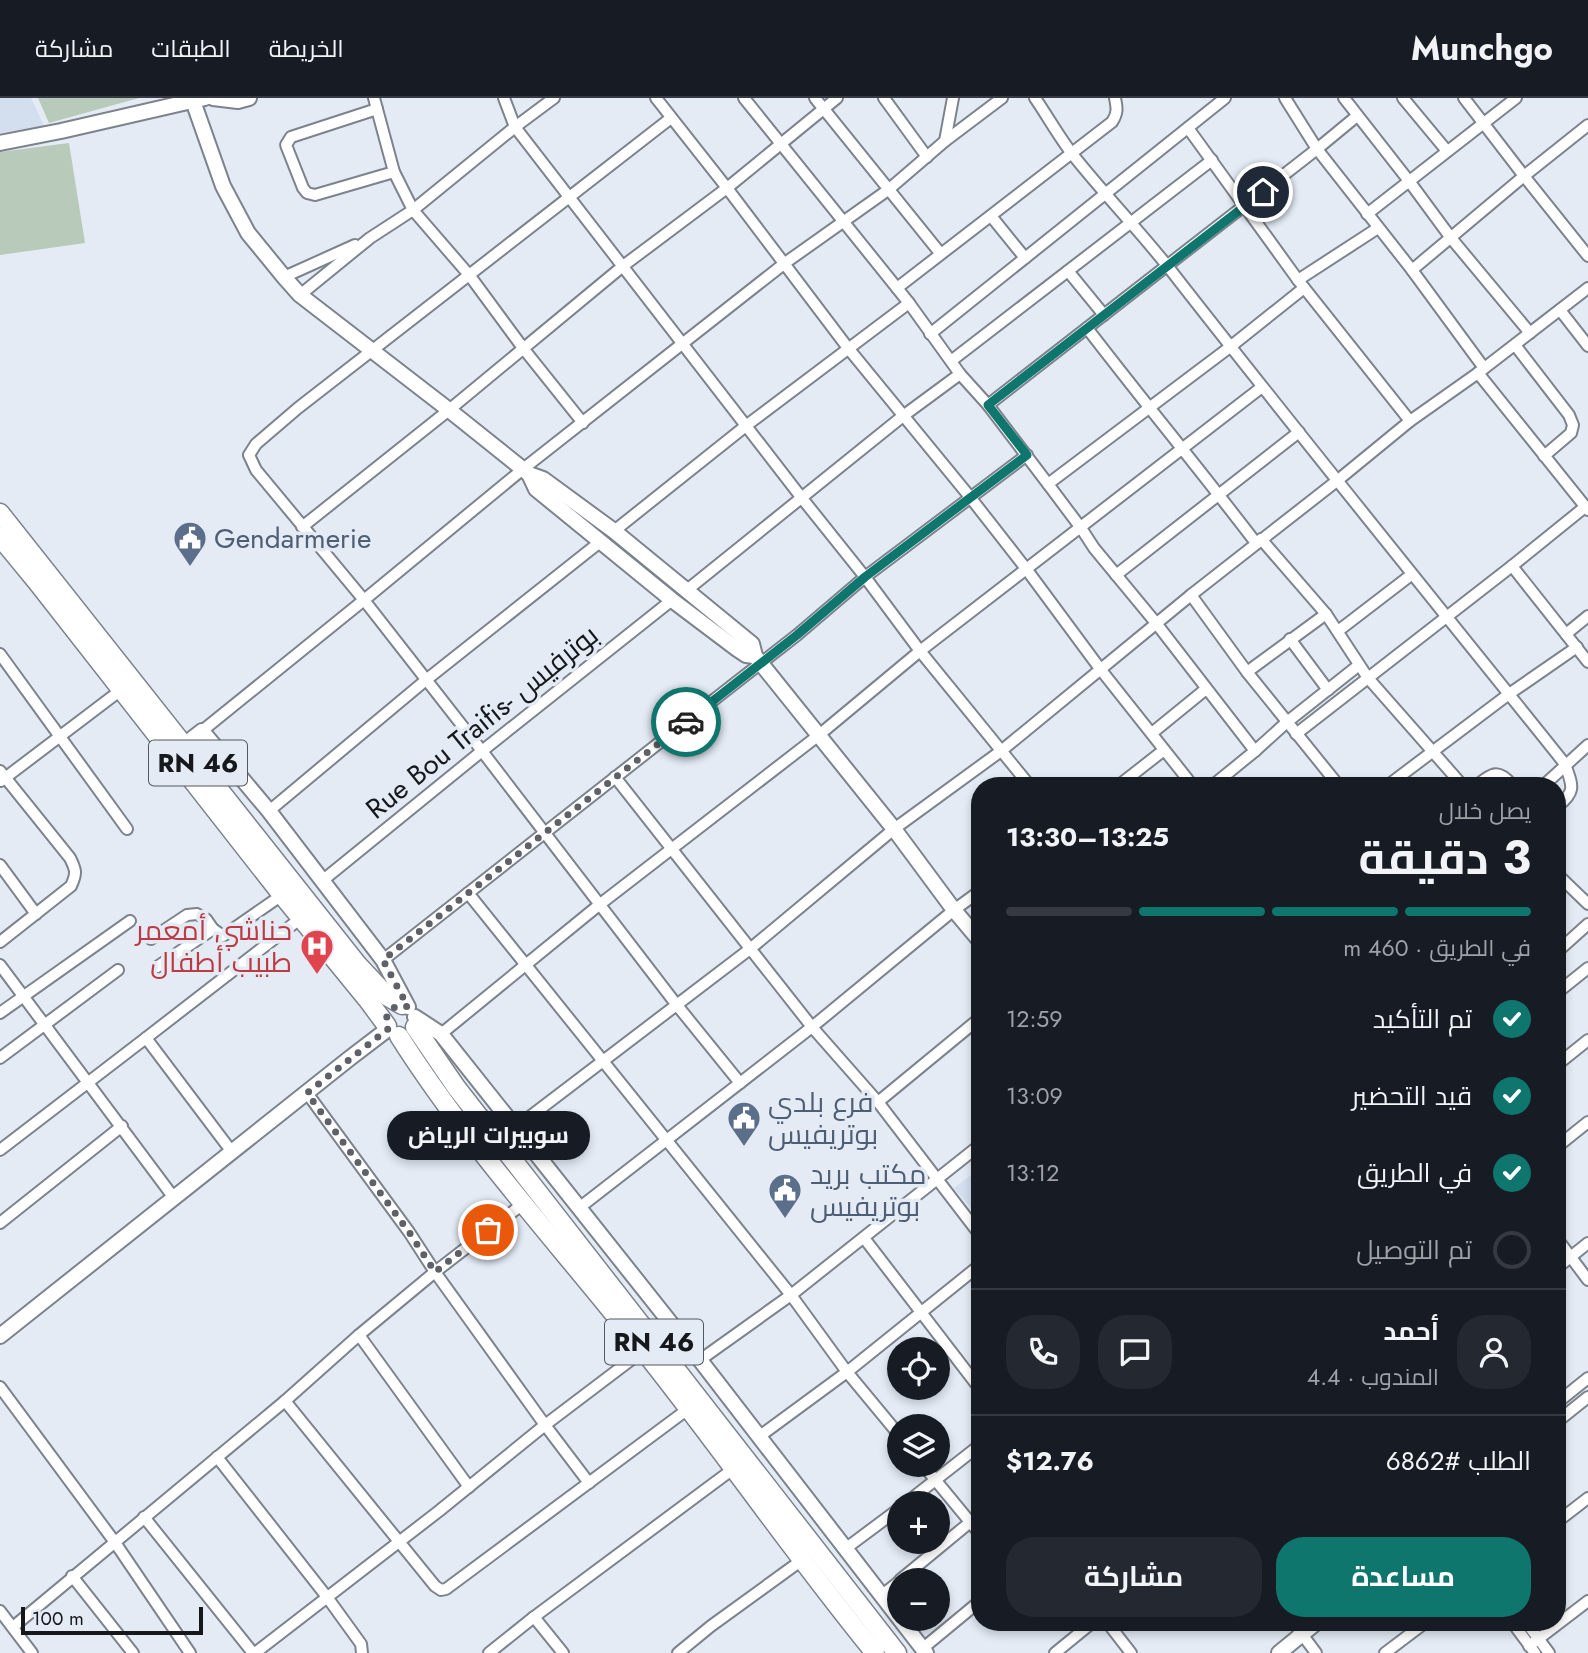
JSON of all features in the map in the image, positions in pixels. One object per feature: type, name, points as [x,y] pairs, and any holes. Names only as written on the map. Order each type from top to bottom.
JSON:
[{"type":"highway","name":"RN 46","points":[[0,513],[7,544],[282,895],[367,999],[402,1021],[413,1057],[467,1131],[644,1350],[874,1653]]},
{"type":"highway","name":"RN 46","points":[[7,544],[184,745],[358,965],[388,998],[402,1021],[498,1140],[897,1653]]},
{"type":"street","points":[[213,98],[238,101],[249,98]]},
{"type":"street","points":[[504,98],[515,127],[920,651],[1023,777]]},
{"type":"street","points":[[300,295],[370,238],[413,210],[554,98]]},
{"type":"street","points":[[656,98],[848,348],[970,497],[1186,777]]},
{"type":"street","points":[[744,98],[909,303],[960,374],[1027,455],[1094,548],[1255,751]]},
{"type":"street","points":[[815,98],[940,253]]},
{"type":"street","points":[[302,527],[623,266],[727,188],[837,98]]},
{"type":"street","points":[[884,98],[927,157]]},
{"type":"street","points":[[945,141],[953,98]]},
{"type":"street","points":[[184,745],[526,472],[682,343],[785,263],[888,190],[945,141],[1002,98]]},
{"type":"street","points":[[1035,98],[1071,152],[1132,222],[1411,575],[1565,764],[1572,785],[1572,792],[1566,799]]},
{"type":"street","points":[[897,288],[1112,121],[1117,109],[1115,98]]},
{"type":"street","points":[[930,334],[1225,98]]},
{"type":"street","points":[[1285,98],[1317,149],[1412,270],[1481,370],[1587,508],[1296,734]]},
{"type":"street","points":[[1403,98],[1447,151]]},
{"type":"street","points":[[1464,98],[1588,256]]},
{"type":"street","points":[[1367,214],[1516,98]]},
{"type":"street","points":[[0,143],[199,99],[223,186],[248,233],[300,295],[526,472],[543,479],[614,531],[752,644],[758,659],[971,930]]},
{"type":"street","points":[[1348,99],[1357,117],[1530,333]]},
{"type":"street","points":[[394,172],[315,195],[307,193],[303,188],[286,145],[291,137],[376,104],[394,172],[413,210],[470,276],[583,423]]},
{"type":"street","points":[[988,405],[1357,117]]},
{"type":"street","points":[[671,118],[298,408],[251,449],[249,455],[256,470],[364,600],[740,1083]]},
{"type":"street","points":[[1412,270],[1588,125]]},
{"type":"street","points":[[1188,128],[1301,284],[1410,421]]},
{"type":"street","points":[[951,361],[1212,160]]},
{"type":"street","points":[[991,216],[1025,258]]},
{"type":"street","points":[[1048,484],[1230,347],[1301,284],[1378,228]]},
{"type":"street","points":[[284,277],[370,238]]},
{"type":"street","points":[[1068,271],[1104,315]]},
{"type":"street","points":[[498,1140],[750,948],[894,829],[1001,751],[1156,623],[1410,421],[1588,288]]},
{"type":"street","points":[[614,531],[747,425],[909,303]]},
{"type":"street","points":[[1560,310],[1588,346]]},
{"type":"street","points":[[1087,328],[1219,495],[1326,614],[1368,678],[1455,777]]},
{"type":"street","points":[[1515,345],[1569,415],[1573,425],[1571,433],[1545,456]]},
{"type":"street","points":[[687,590],[903,416],[960,374]]},
{"type":"street","points":[[441,1034],[599,905],[819,735],[920,651],[1262,387]]},
{"type":"street","points":[[1116,575],[1299,432]]},
{"type":"street","points":[[383,960],[615,777],[758,659],[1027,455]]},
{"type":"street","points":[[526,472],[536,489],[600,542],[746,655],[758,659]]},
{"type":"street","points":[[269,811],[426,680],[600,542]]},
{"type":"street","points":[[1512,566],[1588,662]]},
{"type":"street","points":[[1338,631],[1411,575]]},
{"type":"street","points":[[1191,595],[1247,672],[1332,777]]},
{"type":"street","name":"Rue Bou Traifis- بوترفيس","points":[[322,881],[672,600]]},
{"type":"street","points":[[1247,672],[1326,614]]},
{"type":"street","points":[[1566,634],[1588,616]]},
{"type":"street","points":[[1290,639],[1328,690]]},
{"type":"street","points":[[1399,777],[1509,694],[1577,647]]},
{"type":"street","points":[[0,654],[127,829]]},
{"type":"street","points":[[1223,777],[1359,665]]},
{"type":"street","points":[[1152,733],[1206,689]]},
{"type":"street","points":[[0,942],[71,886],[76,877],[76,869],[70,858],[2,777],[121,690]]},
{"type":"street","points":[[202,731],[269,811],[383,960],[402,1021]]},
{"type":"street","points":[[1552,777],[1588,745]]},
{"type":"street","points":[[1130,777],[1164,750]]},
{"type":"street","points":[[1488,777],[1497,774],[1506,777]]},
{"type":"street","points":[[615,777],[812,1027],[878,1101],[971,1222]]},
{"type":"street","points":[[0,865],[36,914]]},
{"type":"street","points":[[1566,883],[1588,904]]},
{"type":"street","points":[[468,893],[525,967],[667,1139],[887,1420]]},
{"type":"street","points":[[151,939],[187,915],[197,914],[223,936],[282,895]]},
{"type":"street","points":[[579,1208],[812,1027],[971,898]]},
{"type":"street","points":[[0,1150],[301,918]]},
{"type":"street","points":[[0,1013],[130,921]]},
{"type":"street","points":[[1566,943],[1588,924]]},
{"type":"street","points":[[157,967],[213,929]]},
{"type":"street","points":[[0,965],[174,1198]]},
{"type":"street","points":[[1566,986],[1588,968]]},
{"type":"street","points":[[0,1058],[118,970]]},
{"type":"street","points":[[402,1021],[441,1034],[760,1436],[924,1651],[971,1609]]},
{"type":"street","points":[[0,1336],[402,1021]]},
{"type":"street","points":[[878,1101],[971,1025]]},
{"type":"street","points":[[146,1038],[232,1152]]},
{"type":"street","points":[[1566,1058],[1588,1040]]},
{"type":"street","points":[[307,1093],[589,1483]]},
{"type":"street","points":[[1566,1140],[1588,1122]]},
{"type":"street","points":[[0,1223],[122,1126]]},
{"type":"street","points":[[700,1360],[791,1295],[971,1152]]},
{"type":"street","points":[[13,1628],[72,1576],[285,1401],[359,1335],[524,1203]]},
{"type":"street","points":[[864,1238],[971,1377]]},
{"type":"street","points":[[1566,1261],[1588,1243]]},
{"type":"street","points":[[1566,1250],[1588,1280]]},
{"type":"street","points":[[760,1436],[971,1272]]},
{"type":"street","points":[[359,1335],[470,1487]]},
{"type":"street","points":[[144,1517],[254,1653],[644,1350]]},
{"type":"street","points":[[1566,1396],[1588,1378]]},
{"type":"street","points":[[0,1387],[114,1541],[190,1653]]},
{"type":"street","points":[[1566,1415],[1588,1397]]},
{"type":"street","points":[[285,1401],[441,1590],[446,1589],[688,1409]]},
{"type":"street","points":[[922,1491],[971,1452]]},
{"type":"street","points":[[216,1457],[327,1597],[362,1644],[362,1653]]},
{"type":"street","points":[[489,1653],[733,1469]]},
{"type":"street","points":[[914,1568],[970,1522],[933,1477]]},
{"type":"street","points":[[1566,1515],[1588,1498]]},
{"type":"street","points":[[845,1549],[887,1518]]},
{"type":"street","points":[[678,1653],[802,1560]]},
{"type":"street","points":[[72,1576],[133,1653]]},
{"type":"street","points":[[881,1596],[887,1591]]},
{"type":"street","points":[[1566,1619],[1588,1601]]},
{"type":"street","points":[[0,1611],[29,1649],[15,1653]]},
{"type":"street","points":[[534,1618],[563,1653]]},
{"type":"street","points":[[1055,1653],[1082,1631]]},
{"type":"street","points":[[1114,1631],[1131,1653]]},
{"type":"street","points":[[1300,1631],[1317,1653]]},
{"type":"street","points":[[1279,1653],[1306,1631]]},
{"type":"street","points":[[1385,1653],[1414,1631]]},
{"type":"street","points":[[1520,1631],[1534,1646],[1549,1653]]},
{"type":"street","points":[[1534,1646],[1552,1631]]},
{"type":"shaded area","points":[[0,98],[31,98],[44,126],[0,133]]},
{"type":"shaded area","points":[[971,1175],[971,1208],[954,1188]]},
{"type":"green space","points":[[38,98],[139,98],[49,123]]},
{"type":"green space","points":[[69,143],[85,243],[0,255],[0,152]]},
{"type":"way so far","points":[[488,1230],[435,1272],[409,1232],[307,1093],[388,1029],[386,1016],[392,1008],[402,1005],[408,1007],[383,960],[686,722]]},
{"type":"place","name":"Gendarmerie","points":[[190,568]]},
{"type":"place","name":"حناشي أمعمر طبيب أطفال","points":[[317,976]]},
{"type":"place","name":"فرع بلدي بوتريفيس","points":[[744,1148]]},
{"type":"place","name":"مكتب بريد بوتريفيس","points":[[785,1220]]},
{"type":"place","name":"سوبيرات الرياض","points":[[488,1230]]},
{"type":"route","points":[[686,722],[797,635],[865,577],[1027,455],[988,405],[1263,192]]}]
